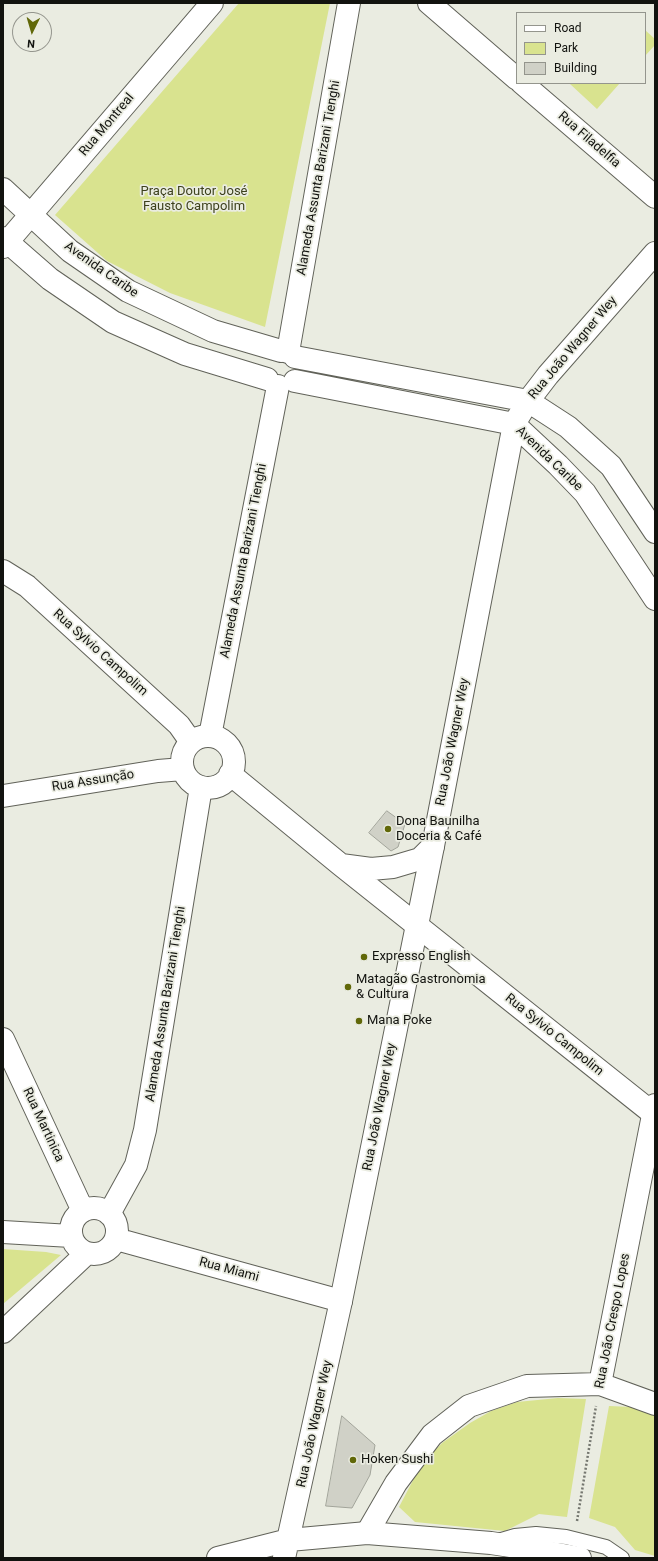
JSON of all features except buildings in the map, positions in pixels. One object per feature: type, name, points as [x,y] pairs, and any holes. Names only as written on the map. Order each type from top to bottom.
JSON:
[{"type":"street","name":"Rua Montreal","points":[[5,242],[31,215],[212,3]]},
{"type":"street","name":"Alameda Assunta Barizani Tienghi","points":[[288,354],[349,3]]},
{"type":"street","points":[[429,3],[516,78]]},
{"type":"street","name":"Rua Filadelfia","points":[[523,84],[655,197]]},
{"type":"street","name":"Avenida Caribe","points":[[3,189],[70,251],[128,291],[212,331],[288,354],[528,401],[568,427],[611,466],[655,532]]},
{"type":"street","name":"Avenida Caribe","points":[[5,242],[50,279],[113,322],[185,354],[280,382],[514,424],[558,465],[585,493],[655,599]]},
{"type":"street","name":"Rua João Wagner Wey","points":[[287,1549],[341,1301],[433,846],[514,424],[528,401],[548,375],[655,253]]},
{"type":"street","points":[[272,354],[288,354],[299,365],[299,371],[280,382],[264,370],[265,363],[272,354]]},
{"type":"street","name":"Alameda Assunta Barizani Tienghi","points":[[201,739],[280,382]]},
{"type":"street","name":"Rua Sylvio Campolim","points":[[3,571],[27,586],[179,725],[201,739]]},
{"type":"street","points":[[201,739],[224,742],[230,749],[233,757],[233,766],[230,774],[225,781],[218,786],[210,788],[201,787],[193,783],[187,777],[183,769],[183,753],[188,746],[201,739]]},
{"type":"street","name":"Rua Assunção","points":[[3,796],[158,771],[183,769]]},
{"type":"street","name":"Rua Sylvio Campolim","points":[[230,774],[341,865],[654,1111]]},
{"type":"street","name":"Alameda Assunta Barizani Tienghi","points":[[109,1214],[136,1165],[145,1130],[201,787]]},
{"type":"street","points":[[341,865],[371,869],[393,867],[420,859],[433,846]]},
{"type":"street","name":"Rua Martinica","points":[[3,1039],[83,1212]]},
{"type":"street","name":"Rua João Crespo Lopes","points":[[600,1384],[654,1111]]},
{"type":"street","points":[[96,1208],[109,1214],[117,1225],[116,1239],[108,1250],[101,1253],[87,1253],[77,1247],[71,1236],[73,1222],[77,1216],[83,1212],[96,1208]]},
{"type":"street","points":[[3,1232],[71,1236]]},
{"type":"street","name":"Rua Miami","points":[[116,1239],[341,1301]]},
{"type":"street","points":[[3,1332],[87,1253]]},
{"type":"street","points":[[367,1533],[396,1483],[432,1435],[469,1406],[527,1386],[600,1384],[655,1404]]},
{"type":"street","points":[[218,1558],[287,1549],[367,1533],[524,1548],[577,1548]]},
{"type":"lane","points":[[577,1548],[606,1547],[622,1558]]},
{"type":"path","name":"Rua João Crespo Lopes","points":[[577,1548],[600,1384]]},
{"type":"green space","name":"Praça Doutor José Fausto Campolim","points":[[239,3],[330,3],[265,327],[170,293],[107,261],[55,215]]},
{"type":"green space","points":[[646,31],[655,39],[655,45],[646,55]]},
{"type":"green space","points":[[570,84],[619,84],[597,109]]},
{"type":"green space","points":[[3,1249],[46,1252],[61,1255],[3,1304]]},
{"type":"green space","points":[[558,1398],[586,1399],[567,1517],[539,1514],[505,1531],[415,1522],[399,1507],[421,1465],[442,1443],[470,1423],[491,1411],[517,1402]]},
{"type":"green space","points":[[609,1406],[632,1407],[655,1415],[655,1556],[635,1550],[615,1527],[589,1518]]},
{"type":"place","name":"Dona Baunilha Doceria & Café","points":[[388,829]]},
{"type":"place","name":"Expresso English","points":[[364,957]]},
{"type":"place","name":"Matagão Gastronomia & Cultura","points":[[348,987]]},
{"type":"place","name":"Mana Poke","points":[[359,1021]]},
{"type":"place","name":"Hoken Sushi","points":[[353,1460]]}]
